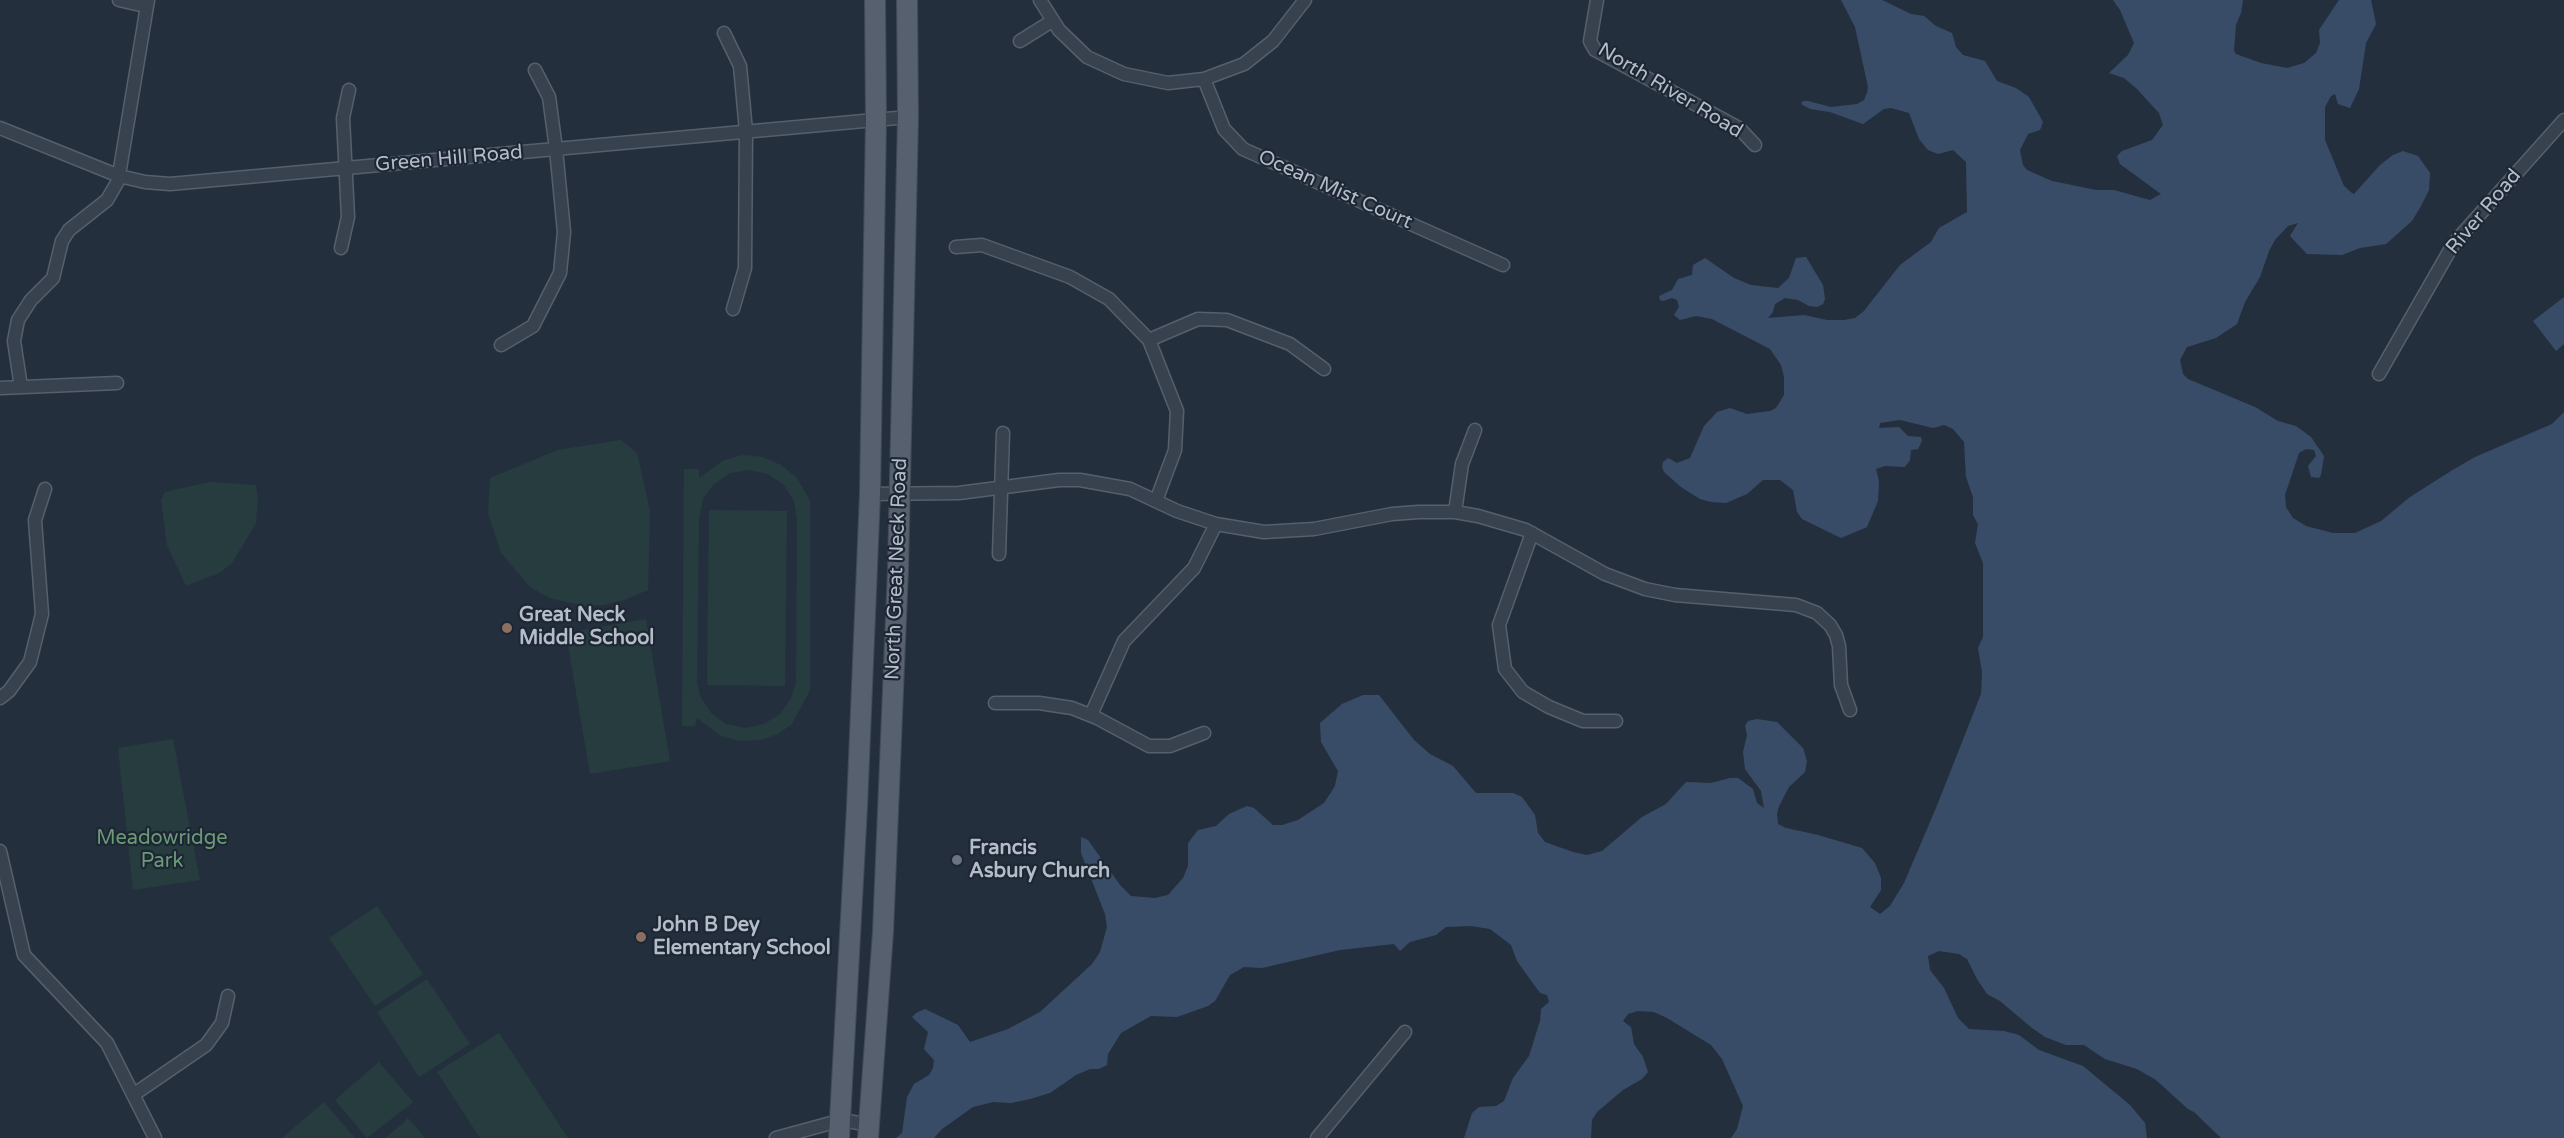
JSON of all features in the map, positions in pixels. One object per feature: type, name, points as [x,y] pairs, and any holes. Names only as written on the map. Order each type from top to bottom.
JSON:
[{"type":"main road","name":"North Great Neck Road","points":[[841,1129],[870,494],[876,120],[874,0]]},
{"type":"main road","name":"North Great Neck Road","points":[[869,1132],[884,920],[901,494],[908,117],[907,0]]},
{"type":"street","points":[[21,387],[14,341],[18,320],[31,300],[53,278],[62,241],[69,230],[107,200],[119,176],[146,3],[119,0]]},
{"type":"street","points":[[1040,0],[1052,21],[1073,46],[1087,57],[1124,74],[1168,83],[1204,79],[1244,64],[1259,54],[1285,28],[1305,0]]},
{"type":"street","name":"North River Road","points":[[1597,0],[1590,41],[1595,50],[1739,128],[1755,145]]},
{"type":"street","points":[[1020,41],[1052,21]]},
{"type":"street","points":[[724,33],[740,66],[746,131],[745,268],[733,309]]},
{"type":"street","points":[[501,345],[533,326],[560,273],[564,232],[556,149],[549,98],[535,70]]},
{"type":"street","name":"Ocean Mist Court","points":[[1204,79],[1224,129],[1243,149],[1503,265]]},
{"type":"street","points":[[341,248],[348,217],[342,118],[349,90]]},
{"type":"street","name":"Green Hill Road","points":[[0,128],[119,176],[145,182],[170,184],[908,117]]},
{"type":"street","name":"River Road","points":[[2379,374],[2454,243],[2564,120]]},
{"type":"street","points":[[956,247],[982,245],[1070,277],[1109,299],[1149,340],[1178,411],[1175,450],[1156,501]]},
{"type":"street","points":[[1149,340],[1198,319],[1227,320],[1290,344],[1324,369]]},
{"type":"street","points":[[0,388],[117,383]]},
{"type":"street","points":[[1455,513],[1462,464],[1475,430]]},
{"type":"street","points":[[999,554],[1003,434]]},
{"type":"street","points":[[870,494],[959,493],[1059,480],[1080,480],[1118,485],[1177,511],[1237,529],[1286,532],[1330,527],[1392,514],[1455,513],[1505,523],[1532,534],[1605,574],[1645,589],[1675,595],[1796,605],[1817,613],[1830,625],[1836,635],[1839,646],[1841,685],[1850,710]]},
{"type":"street","points":[[0,698],[9,691],[30,662],[42,614],[35,520],[45,489]]},
{"type":"street","points":[[1091,715],[1124,641],[1194,568],[1216,524]]},
{"type":"street","points":[[1532,534],[1499,625],[1504,669],[1523,692],[1549,707],[1583,721],[1616,722]]},
{"type":"street","points":[[995,703],[1050,704],[1091,715],[1149,746],[1170,746],[1204,733]]},
{"type":"street","points":[[0,851],[24,955],[107,1043],[155,1138]]},
{"type":"street","points":[[133,1095],[206,1045],[222,1023],[228,996]]},
{"type":"street","points":[[1317,1138],[1405,1032]]},
{"type":"street","points":[[776,1138],[841,1129],[869,1132]]},
{"type":"green space","points":[[621,440],[637,453],[650,511],[648,590],[604,605],[584,606],[550,598],[530,587],[501,553],[488,513],[490,478],[558,450]]},
{"type":"green space","points":[[743,455],[763,457],[781,465],[797,478],[810,501],[810,690],[792,724],[778,734],[761,740],[739,741],[721,736],[697,718],[695,726],[682,726],[684,469],[699,469],[699,478],[724,460]],"holes":[[[749,470],[768,474],[784,485],[794,501],[797,520],[796,683],[791,698],[780,714],[764,724],[745,728],[726,724],[711,713],[700,696],[697,682],[699,518],[703,499],[714,484],[730,473]]]},
{"type":"green space","points":[[210,482],[256,485],[258,499],[256,523],[232,563],[221,572],[186,586],[167,545],[161,500],[165,492]]},
{"type":"green space","points":[[709,510],[787,511],[785,686],[707,685]]},
{"type":"green space","points":[[646,619],[670,761],[590,774],[566,633]]},
{"type":"green space","name":"Meadowridge Park","points":[[173,739],[200,880],[133,890],[118,748]]},
{"type":"green space","points":[[377,906],[423,974],[375,1006],[329,938]]},
{"type":"green space","points":[[427,979],[470,1044],[419,1077],[377,1012]]},
{"type":"green space","points":[[499,1033],[568,1138],[480,1138],[437,1072]]},
{"type":"green space","points":[[379,1062],[413,1102],[367,1138],[335,1100]]},
{"type":"green space","points":[[324,1102],[355,1138],[282,1138]]},
{"type":"green space","points":[[408,1118],[425,1138],[385,1138],[401,1125]]},
{"type":"water","points":[[1841,0],[1882,0],[1911,14],[1924,16],[1936,26],[1952,33],[1956,47],[1963,55],[1985,61],[1997,81],[2016,88],[2029,97],[2043,122],[2040,130],[2028,134],[2020,150],[2023,165],[2027,170],[2052,181],[2096,190],[2114,190],[2150,200],[2161,194],[2120,164],[2117,156],[2122,151],[2152,140],[2163,125],[2159,113],[2137,89],[2124,78],[2109,73],[2128,55],[2134,43],[2120,10],[2113,0],[2243,0],[2236,25],[2234,51],[2236,54],[2261,63],[2287,68],[2304,63],[2316,53],[2320,43],[2319,30],[2339,0],[2371,0],[2376,24],[2366,43],[2359,89],[2350,108],[2338,104],[2335,94],[2331,96],[2325,107],[2325,140],[2344,186],[2354,194],[2380,165],[2393,155],[2403,151],[2418,156],[2430,173],[2429,190],[2421,206],[2412,221],[2386,244],[2360,248],[2342,255],[2307,254],[2290,236],[2298,223],[2288,226],[2275,240],[2269,251],[2260,277],[2245,302],[2237,324],[2216,338],[2187,347],[2180,360],[2183,374],[2188,379],[2255,407],[2278,421],[2296,426],[2311,437],[2324,456],[2321,475],[2319,478],[2311,477],[2308,466],[2316,456],[2314,450],[2306,449],[2299,453],[2285,495],[2286,507],[2293,518],[2306,526],[2333,533],[2355,533],[2381,521],[2410,497],[2451,471],[2475,457],[2552,424],[2564,412],[2564,1138],[2221,1138],[2156,1080],[2137,1069],[2105,1059],[2084,1045],[2066,1045],[2045,1037],[2000,1001],[1987,994],[1967,959],[1959,954],[1939,951],[1928,956],[1930,970],[1944,988],[1958,1018],[1969,1029],[2004,1031],[2019,1035],[2039,1050],[2083,1066],[2130,1105],[2145,1123],[2147,1138],[1731,1138],[1737,1129],[1743,1106],[1722,1059],[1711,1045],[1667,1018],[1654,1012],[1638,1011],[1628,1014],[1623,1021],[1631,1027],[1634,1044],[1643,1057],[1648,1072],[1642,1079],[1623,1090],[1597,1112],[1592,1120],[1591,1138],[1464,1138],[1472,1113],[1479,1107],[1496,1106],[1504,1101],[1513,1078],[1529,1056],[1540,1021],[1541,1009],[1549,1002],[1547,995],[1540,993],[1517,961],[1511,945],[1490,929],[1471,926],[1446,927],[1436,935],[1410,942],[1400,951],[1394,944],[1340,950],[1262,968],[1244,967],[1230,975],[1215,1001],[1208,1006],[1177,1017],[1151,1016],[1121,1033],[1108,1054],[1107,1065],[1099,1069],[1090,1069],[1076,1075],[1050,1093],[1011,1103],[993,1102],[973,1107],[942,1129],[934,1138],[896,1138],[902,1133],[907,1097],[914,1084],[929,1075],[933,1068],[934,1060],[924,1049],[928,1032],[912,1017],[916,1013],[925,1009],[958,1025],[970,1042],[1008,1029],[1040,1012],[1092,964],[1100,952],[1107,927],[1105,914],[1081,853],[1081,837],[1088,840],[1120,885],[1131,896],[1155,898],[1168,895],[1183,878],[1188,866],[1188,843],[1198,830],[1216,826],[1229,814],[1247,806],[1254,808],[1273,825],[1282,825],[1298,820],[1324,803],[1335,786],[1338,771],[1321,742],[1320,723],[1342,704],[1363,695],[1379,695],[1414,740],[1430,754],[1453,766],[1476,793],[1513,793],[1522,797],[1535,815],[1538,833],[1545,842],[1587,855],[1602,851],[1642,817],[1666,804],[1686,782],[1711,783],[1738,778],[1753,789],[1757,803],[1764,808],[1761,791],[1745,769],[1743,752],[1747,735],[1745,726],[1748,721],[1757,719],[1777,722],[1803,748],[1807,761],[1805,772],[1789,787],[1779,806],[1778,824],[1862,848],[1875,863],[1881,878],[1881,890],[1870,907],[1880,914],[1890,906],[1904,883],[1981,694],[1982,672],[1978,648],[1983,637],[1983,563],[1975,543],[1978,524],[1973,515],[1973,497],[1966,477],[1964,442],[1953,429],[1944,425],[1933,428],[1900,420],[1880,423],[1879,428],[1899,427],[1908,436],[1921,437],[1922,441],[1918,449],[1911,450],[1910,460],[1905,467],[1885,466],[1876,469],[1879,481],[1878,501],[1867,527],[1841,538],[1802,519],[1797,512],[1793,490],[1780,480],[1763,480],[1747,494],[1726,503],[1711,502],[1700,499],[1681,487],[1664,472],[1662,467],[1663,462],[1668,458],[1677,463],[1690,458],[1704,426],[1717,412],[1730,408],[1747,414],[1770,411],[1776,408],[1784,395],[1781,365],[1770,349],[1712,319],[1696,316],[1680,320],[1674,315],[1679,307],[1677,300],[1672,298],[1660,300],[1659,296],[1672,290],[1678,279],[1692,275],[1693,265],[1705,258],[1734,278],[1751,285],[1778,288],[1789,278],[1796,258],[1806,257],[1823,285],[1825,299],[1823,304],[1817,307],[1809,306],[1798,300],[1785,298],[1775,304],[1768,318],[1804,315],[1827,320],[1855,318],[1864,311],[1900,265],[1931,242],[1939,228],[1967,212],[1966,162],[1953,150],[1938,154],[1928,150],[1919,139],[1909,113],[1891,108],[1884,109],[1863,124],[1830,112],[1810,109],[1801,104],[1803,101],[1808,101],[1831,107],[1857,104],[1864,100],[1867,93],[1868,87],[1855,27]]},
{"type":"water","points":[[2564,297],[2564,344],[2556,351],[2533,321]]},
{"type":"place","name":"Great Neck Middle School","points":[[507,628]]},
{"type":"place","name":"Francis Asbury Church","points":[[957,860]]},
{"type":"place","name":"John B Dey Elementary School","points":[[641,937]]}]
